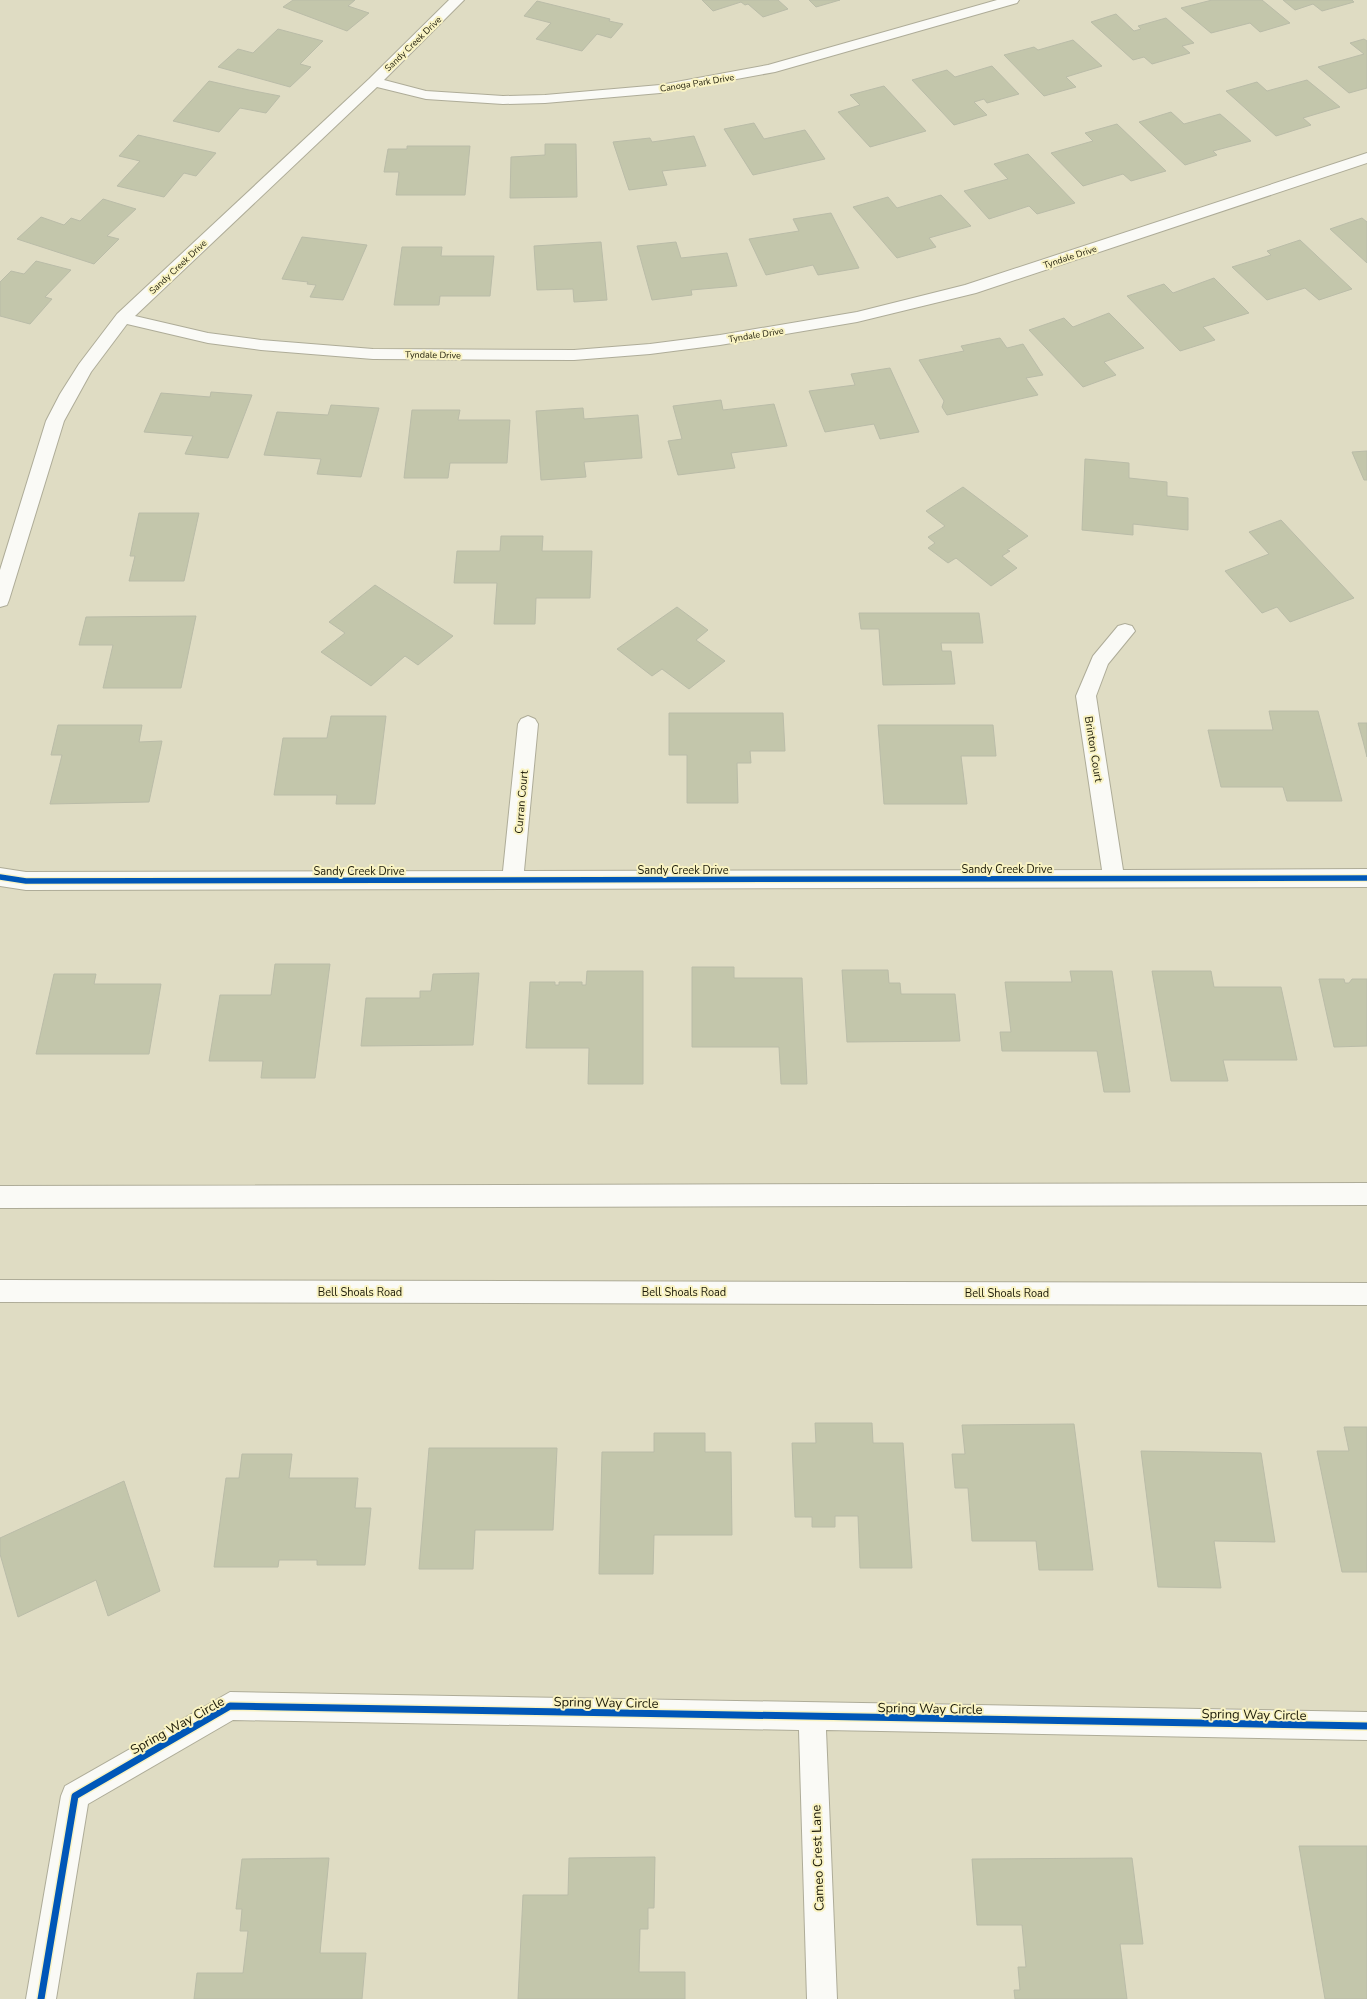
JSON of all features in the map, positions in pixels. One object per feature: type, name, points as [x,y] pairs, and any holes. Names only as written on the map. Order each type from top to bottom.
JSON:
[{"type":"street","name":"Sandy Creek Drive","points":[[0,600],[58,415],[67,395],[84,368],[123,318],[374,82],[457,0]]},
{"type":"street","name":"Canoga Park Drive","points":[[374,82],[426,95],[464,99],[545,99],[660,89],[783,66],[1012,0]]},
{"type":"street","name":"Tyndale Drive","points":[[123,318],[208,338],[261,345],[405,355],[574,355],[650,349],[720,340],[857,317],[970,290],[1367,158]]},
{"type":"street","name":"Brinton Court","points":[[1114,878],[1086,696],[1100,661],[1125,631]]},
{"type":"street","name":"Curran Court","points":[[514,880],[528,724]]},
{"type":"street","name":"Sandy Creek Drive","points":[[0,877],[26,880],[1367,878]]},
{"type":"street","points":[[0,1197],[1367,1194]]},
{"type":"street","name":"Bell Shoals Road","points":[[0,1291],[1367,1294]]},
{"type":"street","name":"Spring Way Circle","points":[[41,1999],[75,1796],[230,1706],[1367,1726]]},
{"type":"street","name":"Cameo Crest Lane","points":[[812,1717],[822,1999]]},
{"type":"building","points":[[293,0],[355,0],[348,6],[369,13],[347,31],[283,7]]},
{"type":"building","points":[[702,0],[778,0],[788,9],[763,17],[748,4],[745,5],[741,2],[713,11]]},
{"type":"building","points":[[809,0],[840,0],[816,7]]},
{"type":"building","points":[[1212,0],[1262,0],[1290,23],[1260,32],[1250,23],[1211,33],[1181,8]]},
{"type":"building","points":[[1283,0],[1352,0],[1354,2],[1322,11],[1313,4],[1295,10]]},
{"type":"building","points":[[537,1],[610,19],[609,21],[623,24],[611,38],[597,34],[582,51],[536,39],[551,23],[524,16]]},
{"type":"building","points":[[1116,14],[1134,31],[1141,29],[1138,26],[1166,18],[1194,43],[1182,46],[1190,53],[1152,64],[1144,57],[1133,60],[1091,22]]},
{"type":"building","points":[[278,29],[323,41],[300,64],[311,67],[290,87],[218,67],[238,49],[253,53]]},
{"type":"building","points":[[1364,39],[1367,41],[1367,88],[1349,93],[1318,67],[1364,54],[1350,43]]},
{"type":"building","points":[[1073,40],[1102,66],[1066,77],[1076,87],[1044,96],[1004,55],[1034,47],[1038,50]]},
{"type":"building","points":[[992,66],[1019,94],[987,103],[984,99],[974,102],[987,115],[954,125],[912,80],[947,70],[955,77]]},
{"type":"building","points":[[1307,80],[1340,107],[1303,118],[1311,125],[1276,136],[1226,91],[1257,82],[1267,91]]},
{"type":"building","points":[[209,81],[280,96],[266,113],[240,108],[219,132],[173,121]]},
{"type":"building","points":[[884,86],[926,131],[870,147],[838,112],[860,105],[850,95]]},
{"type":"building","points":[[1171,112],[1184,124],[1220,114],[1251,141],[1213,151],[1217,155],[1185,165],[1139,122]]},
{"type":"building","points":[[754,123],[764,139],[805,130],[825,159],[753,175],[724,129]]},
{"type":"building","points":[[1117,124],[1166,171],[1131,181],[1123,174],[1083,186],[1051,153],[1093,141],[1085,133]]},
{"type":"building","points":[[138,135],[216,153],[196,176],[184,173],[164,197],[117,186],[140,161],[119,156]]},
{"type":"building","points":[[694,136],[706,166],[662,171],[667,185],[629,190],[613,142],[650,138],[652,142]]},
{"type":"building","points":[[545,144],[576,144],[577,197],[510,198],[511,157],[545,155]]},
{"type":"building","points":[[407,146],[470,146],[465,195],[396,195],[399,172],[384,172],[388,149],[407,149]]},
{"type":"building","points":[[1028,154],[1075,203],[1037,214],[1029,206],[989,219],[964,191],[1008,179],[994,164]]},
{"type":"building","points":[[941,195],[971,226],[929,238],[936,247],[897,258],[853,207],[888,197],[897,208]]},
{"type":"building","points":[[103,199],[136,209],[107,236],[119,239],[94,264],[17,239],[41,217],[64,225],[71,218],[80,221]]},
{"type":"building","points":[[831,213],[859,268],[818,275],[813,265],[766,275],[749,239],[799,231],[793,219]]},
{"type":"building","points":[[1362,218],[1367,222],[1367,263],[1330,229]]},
{"type":"building","points":[[302,237],[367,245],[343,300],[310,297],[316,285],[307,284],[308,282],[282,279]]},
{"type":"building","points":[[1300,240],[1352,289],[1319,300],[1305,288],[1267,300],[1232,267],[1271,255],[1267,251]]},
{"type":"building","points":[[601,242],[607,300],[574,302],[573,289],[537,290],[534,246]]},
{"type":"building","points":[[676,242],[681,258],[727,253],[737,286],[691,290],[692,295],[652,300],[637,246]]},
{"type":"building","points":[[402,247],[442,247],[441,256],[494,256],[490,296],[440,296],[439,305],[394,305]]},
{"type":"building","points":[[36,261],[71,270],[45,297],[52,299],[30,324],[0,316],[0,282],[11,271],[24,274]]},
{"type":"building","points":[[1214,278],[1249,313],[1203,327],[1215,340],[1180,351],[1127,296],[1164,284],[1173,293]]},
{"type":"building","points":[[1109,313],[1144,348],[1104,362],[1116,375],[1083,387],[1029,330],[1064,318],[1073,327]]},
{"type":"building","points":[[1000,338],[1007,348],[1023,344],[1043,375],[1026,378],[1038,395],[947,415],[942,407],[944,401],[919,360],[964,351],[961,346]]},
{"type":"building","points":[[890,368],[919,432],[880,439],[874,424],[825,432],[809,391],[855,385],[851,374]]},
{"type":"building","points":[[211,392],[252,395],[228,458],[185,454],[193,436],[144,432],[161,393],[210,397]]},
{"type":"building","points":[[721,400],[723,410],[774,404],[787,446],[731,453],[735,468],[678,475],[668,441],[682,439],[673,406]]},
{"type":"building","points":[[331,405],[379,408],[361,477],[317,474],[321,459],[264,455],[277,412],[328,415]]},
{"type":"building","points":[[583,408],[584,419],[638,415],[642,458],[584,462],[586,477],[541,480],[536,411]]},
{"type":"building","points":[[412,410],[460,410],[458,420],[510,420],[507,463],[450,463],[448,478],[404,478]]},
{"type":"building","points":[[1367,451],[1367,480],[1364,480],[1352,452]]},
{"type":"building","points":[[1085,459],[1129,463],[1129,478],[1167,482],[1167,496],[1188,498],[1188,530],[1133,524],[1133,535],[1082,530]]},
{"type":"building","points":[[963,487],[1028,536],[1007,550],[1010,551],[1002,556],[1017,568],[991,586],[956,558],[948,563],[928,548],[935,543],[928,537],[945,526],[926,511]]},
{"type":"building","points":[[139,513],[199,513],[184,581],[129,581],[135,556],[130,556]]},
{"type":"building","points":[[1281,520],[1354,598],[1290,622],[1277,607],[1262,613],[1225,571],[1269,554],[1249,532]]},
{"type":"building","points":[[501,536],[543,536],[542,551],[592,551],[590,598],[536,598],[535,624],[494,624],[497,583],[454,583],[457,551],[500,551]]},
{"type":"building","points":[[375,585],[453,636],[418,665],[405,656],[371,686],[321,652],[345,633],[329,622]]},
{"type":"building","points":[[677,607],[708,630],[696,640],[725,661],[689,689],[662,669],[652,676],[617,649]]},
{"type":"building","points":[[859,613],[979,613],[983,643],[941,643],[942,651],[951,651],[955,684],[883,685],[879,629],[861,629]]},
{"type":"building","points":[[196,616],[181,688],[103,688],[113,645],[79,645],[86,617]]},
{"type":"building","points":[[1269,711],[1318,711],[1342,801],[1287,801],[1283,787],[1221,787],[1208,730],[1273,730]]},
{"type":"building","points":[[669,713],[783,713],[785,751],[750,751],[751,763],[737,763],[738,803],[687,803],[687,755],[669,755]]},
{"type":"building","points":[[331,716],[386,716],[375,804],[336,804],[337,795],[274,795],[283,738],[327,738]]},
{"type":"building","points":[[1358,723],[1367,723],[1367,757],[1363,741]]},
{"type":"building","points":[[58,725],[142,725],[139,742],[162,741],[149,802],[50,804],[62,755],[51,755]]},
{"type":"building","points":[[878,725],[993,725],[996,756],[961,756],[967,804],[884,804]]},
{"type":"building","points":[[275,964],[330,964],[315,1078],[261,1078],[263,1061],[209,1061],[220,995],[271,995]]},
{"type":"building","points":[[692,967],[734,967],[734,978],[802,978],[807,1084],[781,1084],[779,1047],[692,1047]]},
{"type":"building","points":[[842,970],[888,970],[889,983],[900,983],[901,994],[955,994],[960,1041],[847,1042]]},
{"type":"building","points":[[587,971],[643,971],[643,1084],[588,1084],[589,1048],[526,1048],[530,982],[555,982],[555,985],[559,985],[559,982],[582,982],[582,985],[586,985]]},
{"type":"building","points":[[1070,971],[1112,971],[1130,1092],[1104,1092],[1097,1051],[1002,1051],[1000,1032],[1011,1032],[1005,982],[1072,982]]},
{"type":"building","points":[[1152,971],[1211,971],[1214,987],[1281,987],[1297,1060],[1223,1060],[1228,1081],[1171,1081]]},
{"type":"building","points":[[479,973],[473,1045],[361,1046],[366,998],[420,998],[420,991],[431,991],[433,974]]},
{"type":"building","points":[[54,974],[96,974],[94,984],[161,984],[149,1054],[36,1054]]},
{"type":"building","points":[[1319,979],[1344,979],[1345,983],[1349,983],[1352,979],[1367,979],[1367,1046],[1334,1047]]},
{"type":"building","points":[[815,1423],[872,1423],[873,1443],[903,1443],[912,1568],[860,1568],[858,1516],[835,1516],[835,1527],[812,1527],[812,1517],[795,1517],[792,1443],[816,1443]]},
{"type":"building","points":[[1074,1424],[1093,1570],[1039,1570],[1036,1541],[972,1541],[968,1488],[955,1488],[952,1454],[965,1454],[962,1425]]},
{"type":"building","points":[[1344,1427],[1367,1427],[1367,1572],[1342,1572],[1317,1451],[1349,1451]]},
{"type":"building","points":[[654,1433],[705,1433],[705,1452],[731,1452],[732,1535],[654,1535],[653,1574],[599,1574],[602,1452],[654,1452]]},
{"type":"building","points":[[429,1448],[557,1448],[553,1530],[475,1530],[473,1569],[419,1569]]},
{"type":"building","points":[[1141,1451],[1261,1453],[1275,1542],[1214,1541],[1221,1588],[1158,1587]]},
{"type":"building","points":[[242,1454],[292,1454],[289,1478],[358,1478],[355,1508],[371,1508],[365,1565],[317,1565],[317,1560],[279,1560],[278,1567],[214,1567],[226,1478],[239,1478]]},
{"type":"building","points":[[124,1481],[160,1591],[108,1616],[96,1580],[18,1617],[0,1554],[0,1538]]},
{"type":"building","points":[[1299,1846],[1367,1846],[1367,1999],[1325,1999]]},
{"type":"building","points":[[655,1857],[654,1908],[648,1908],[648,1929],[640,1929],[639,1972],[685,1972],[685,1999],[518,1999],[523,1895],[568,1895],[569,1858]]},
{"type":"building","points":[[329,1858],[320,1953],[366,1953],[362,1999],[194,1999],[197,1973],[243,1973],[248,1931],[240,1931],[242,1909],[236,1909],[242,1859]]},
{"type":"building","points":[[1132,1858],[1143,1944],[1120,1944],[1127,1999],[1015,1999],[1014,1990],[1020,1990],[1018,1967],[1026,1967],[1022,1925],[977,1925],[972,1859]]},
{"type":"cycle path","points":[[0,877],[26,881],[1367,878]]},
{"type":"cycle path","points":[[41,1999],[75,1796],[230,1706],[1367,1726]]}]
